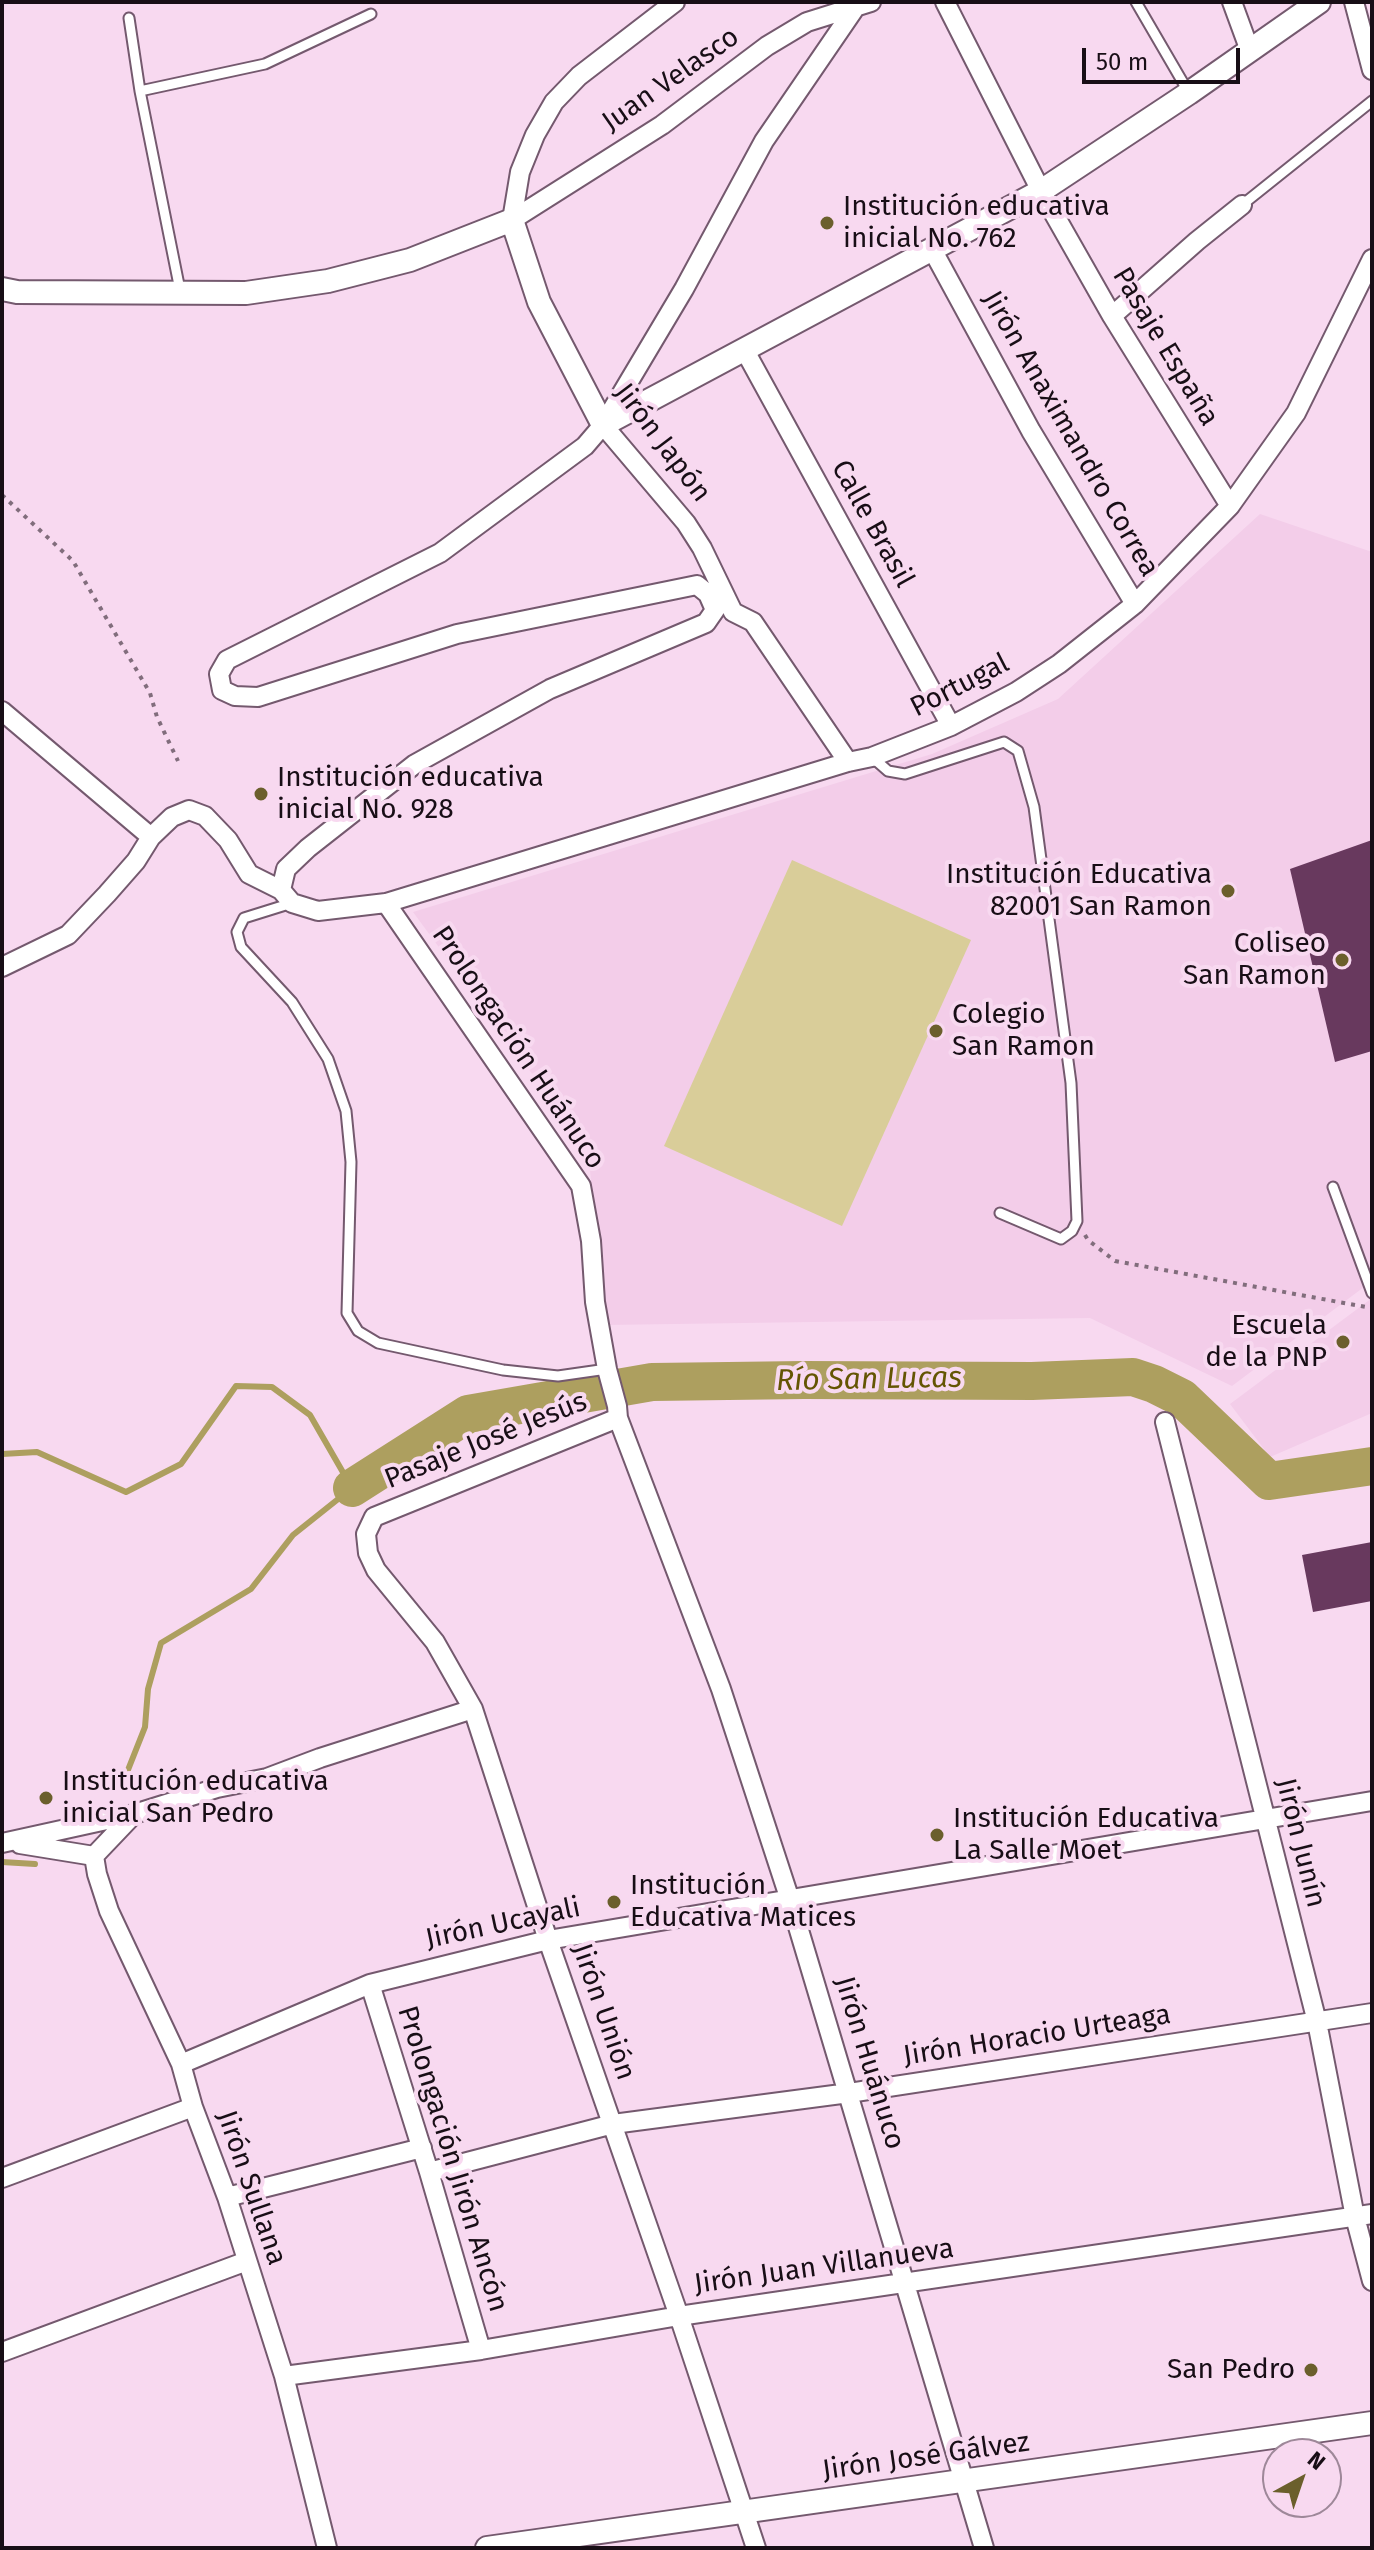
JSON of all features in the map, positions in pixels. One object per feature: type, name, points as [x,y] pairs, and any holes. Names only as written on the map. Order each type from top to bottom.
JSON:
[{"type":"street","points":[[2,289],[17,292],[246,293],[328,281],[410,260],[512,220],[520,172],[535,135],[554,102],[579,76],[675,2]]},
{"type":"street","name":"Pasaje España","points":[[945,2],[1041,191],[1112,316],[1230,506]]},
{"type":"street","points":[[1232,2],[1250,51]]},
{"type":"street","points":[[603,425],[1041,191],[1319,2]]},
{"type":"street","points":[[1354,2],[1372,70]]},
{"type":"street","points":[[286,897],[286,869],[415,764],[550,689],[706,623],[724,611],[697,585],[457,634],[258,697],[235,696],[222,690],[219,674],[227,660],[440,553],[585,446],[603,425],[684,289],[764,141],[863,5]]},
{"type":"street","name":"Juan Velasco","points":[[512,220],[662,125],[767,46],[807,22],[863,5]]},
{"type":"street","points":[[1112,316],[1242,205]]},
{"type":"street","name":"Jirón Japón","points":[[512,220],[539,302],[603,425],[686,523],[702,548],[724,611],[753,622],[848,762]]},
{"type":"street","name":"Jirón Anaximandro Correa","points":[[933,251],[1031,431],[1135,604]]},
{"type":"street","name":"Portugal","points":[[286,897],[318,911],[386,903],[872,757],[951,726],[1016,692],[1059,664],[1135,604],[1230,506],[1296,413],[1372,259]]},
{"type":"street","name":"Calle Brasil","points":[[744,349],[951,726]]},
{"type":"street","points":[[2,711],[151,837]]},
{"type":"street","points":[[2,967],[68,935],[136,861],[151,837],[172,817],[189,810],[205,816],[228,840],[249,874],[286,897]]},
{"type":"street","name":"Prolongación Huánuco","points":[[386,903],[581,1186],[591,1241],[595,1302],[618,1412]]},
{"type":"street","name":"Pasaje José Jesús","points":[[374,1517],[618,1412]]},
{"type":"street","name":"Jirón Huánuco","points":[[618,1412],[692,1618],[721,1689],[790,1900],[984,2548]]},
{"type":"street","name":"Jirón Junín","points":[[1165,1422],[1317,2022],[1363,2216],[1372,2281]]},
{"type":"street","name":"Jirón Unión","points":[[374,1517],[366,1534],[368,1553],[376,1570],[435,1642],[473,1709],[548,1940],[756,2548]]},
{"type":"street","points":[[6,1843],[134,1814],[217,1788],[267,1778],[473,1709]]},
{"type":"street","name":"Jirón Ucayali","points":[[181,2064],[370,1984],[548,1940],[1372,1801]]},
{"type":"street","points":[[6,1843],[94,1856],[134,1814]]},
{"type":"street","name":"Jirón Sullana","points":[[94,1856],[109,1911],[181,2064],[193,2107],[227,2197],[284,2376],[327,2548]]},
{"type":"street","name":"Prolongación Jirón Ancón","points":[[370,1984],[481,2350]]},
{"type":"street","name":"Jirón Horacio Urteaga","points":[[429,2172],[613,2124],[849,2093],[1372,2013]]},
{"type":"street","points":[[2,2178],[193,2107]]},
{"type":"street","points":[[227,2197],[422,2148]]},
{"type":"street","name":"Jirón Juan Villanueva","points":[[284,2376],[481,2350],[679,2316],[1363,2216]]},
{"type":"street","points":[[2,2352],[247,2261]]},
{"type":"street","name":"Jirón José Gálvez","points":[[487,2548],[546,2544],[744,2512],[1372,2423]]},
{"type":"lane","points":[[1136,2],[1189,93]]},
{"type":"lane","points":[[140,91],[265,64],[371,14]]},
{"type":"lane","points":[[129,18],[140,91],[180,293]]},
{"type":"lane","points":[[1242,205],[1372,101]]},
{"type":"lane","points":[[872,757],[888,771],[905,774],[1004,742],[1018,751],[1034,807],[1071,1083],[1077,1221],[1072,1231],[1061,1239],[1000,1213]]},
{"type":"lane","points":[[286,897],[244,918],[237,932],[241,947],[292,1002],[328,1059],[346,1111],[351,1162],[347,1313],[358,1331],[378,1343],[503,1370],[558,1376],[608,1374]]},
{"type":"lane","points":[[1333,1187],[1372,1293]]},
{"type":"path","points":[[2,495],[73,561],[150,693],[157,717],[178,761]]},
{"type":"path","points":[[1077,1221],[1088,1240],[1115,1261],[1372,1308]]},
{"type":"shaded area","name":"Colegio San Ramon","points":[[1260,514],[1372,552],[1372,1281],[1232,1386],[1090,1318],[605,1325],[588,1150],[413,912],[932,754],[1058,699]]},
{"type":"shaded area","points":[[792,860],[971,940],[842,1226],[664,1146]]},
{"type":"shaded area","name":"Escuela de la PNP","points":[[1372,1298],[1372,1413],[1270,1457],[1230,1404]]},
{"type":"building","name":"Coliseo San Ramon","points":[[1372,840],[1372,1051],[1335,1062],[1290,869]]},
{"type":"building","points":[[1372,1542],[1372,1601],[1313,1612],[1302,1555]]},
{"type":"waterway","name":"Río San Lucas","points":[[352,1488],[468,1414],[652,1382],[1032,1381],[1133,1377],[1182,1398],[1269,1481],[1372,1466]]},
{"type":"waterway","points":[[2,1454],[37,1452],[126,1492],[181,1464],[236,1386],[272,1387],[310,1415],[352,1488],[293,1535],[251,1589],[161,1643],[148,1689],[145,1727],[122,1785]]},
{"type":"waterway","points":[[2,1862],[35,1864]]},
{"type":"place","name":"Institución educativa inicial No. 762","points":[[827,223]]},
{"type":"place","name":"Institución educativa inicial No. 928","points":[[261,794]]},
{"type":"place","name":"Institución Educativa 82001 San Ramon","points":[[1228,891]]},
{"type":"place","name":"Coliseo San Ramon","points":[[1342,960]]},
{"type":"place","name":"Colegio San Ramon","points":[[936,1031]]},
{"type":"place","name":"Escuela de la PNP","points":[[1343,1342]]},
{"type":"place","name":"Institución educativa inicial San Pedro","points":[[46,1798]]},
{"type":"place","name":"Institución Educativa La Salle Moet","points":[[937,1835]]},
{"type":"place","name":"Institución Educativa Matices","points":[[614,1902]]},
{"type":"place","name":"San Pedro","points":[[1311,2370]]}]
